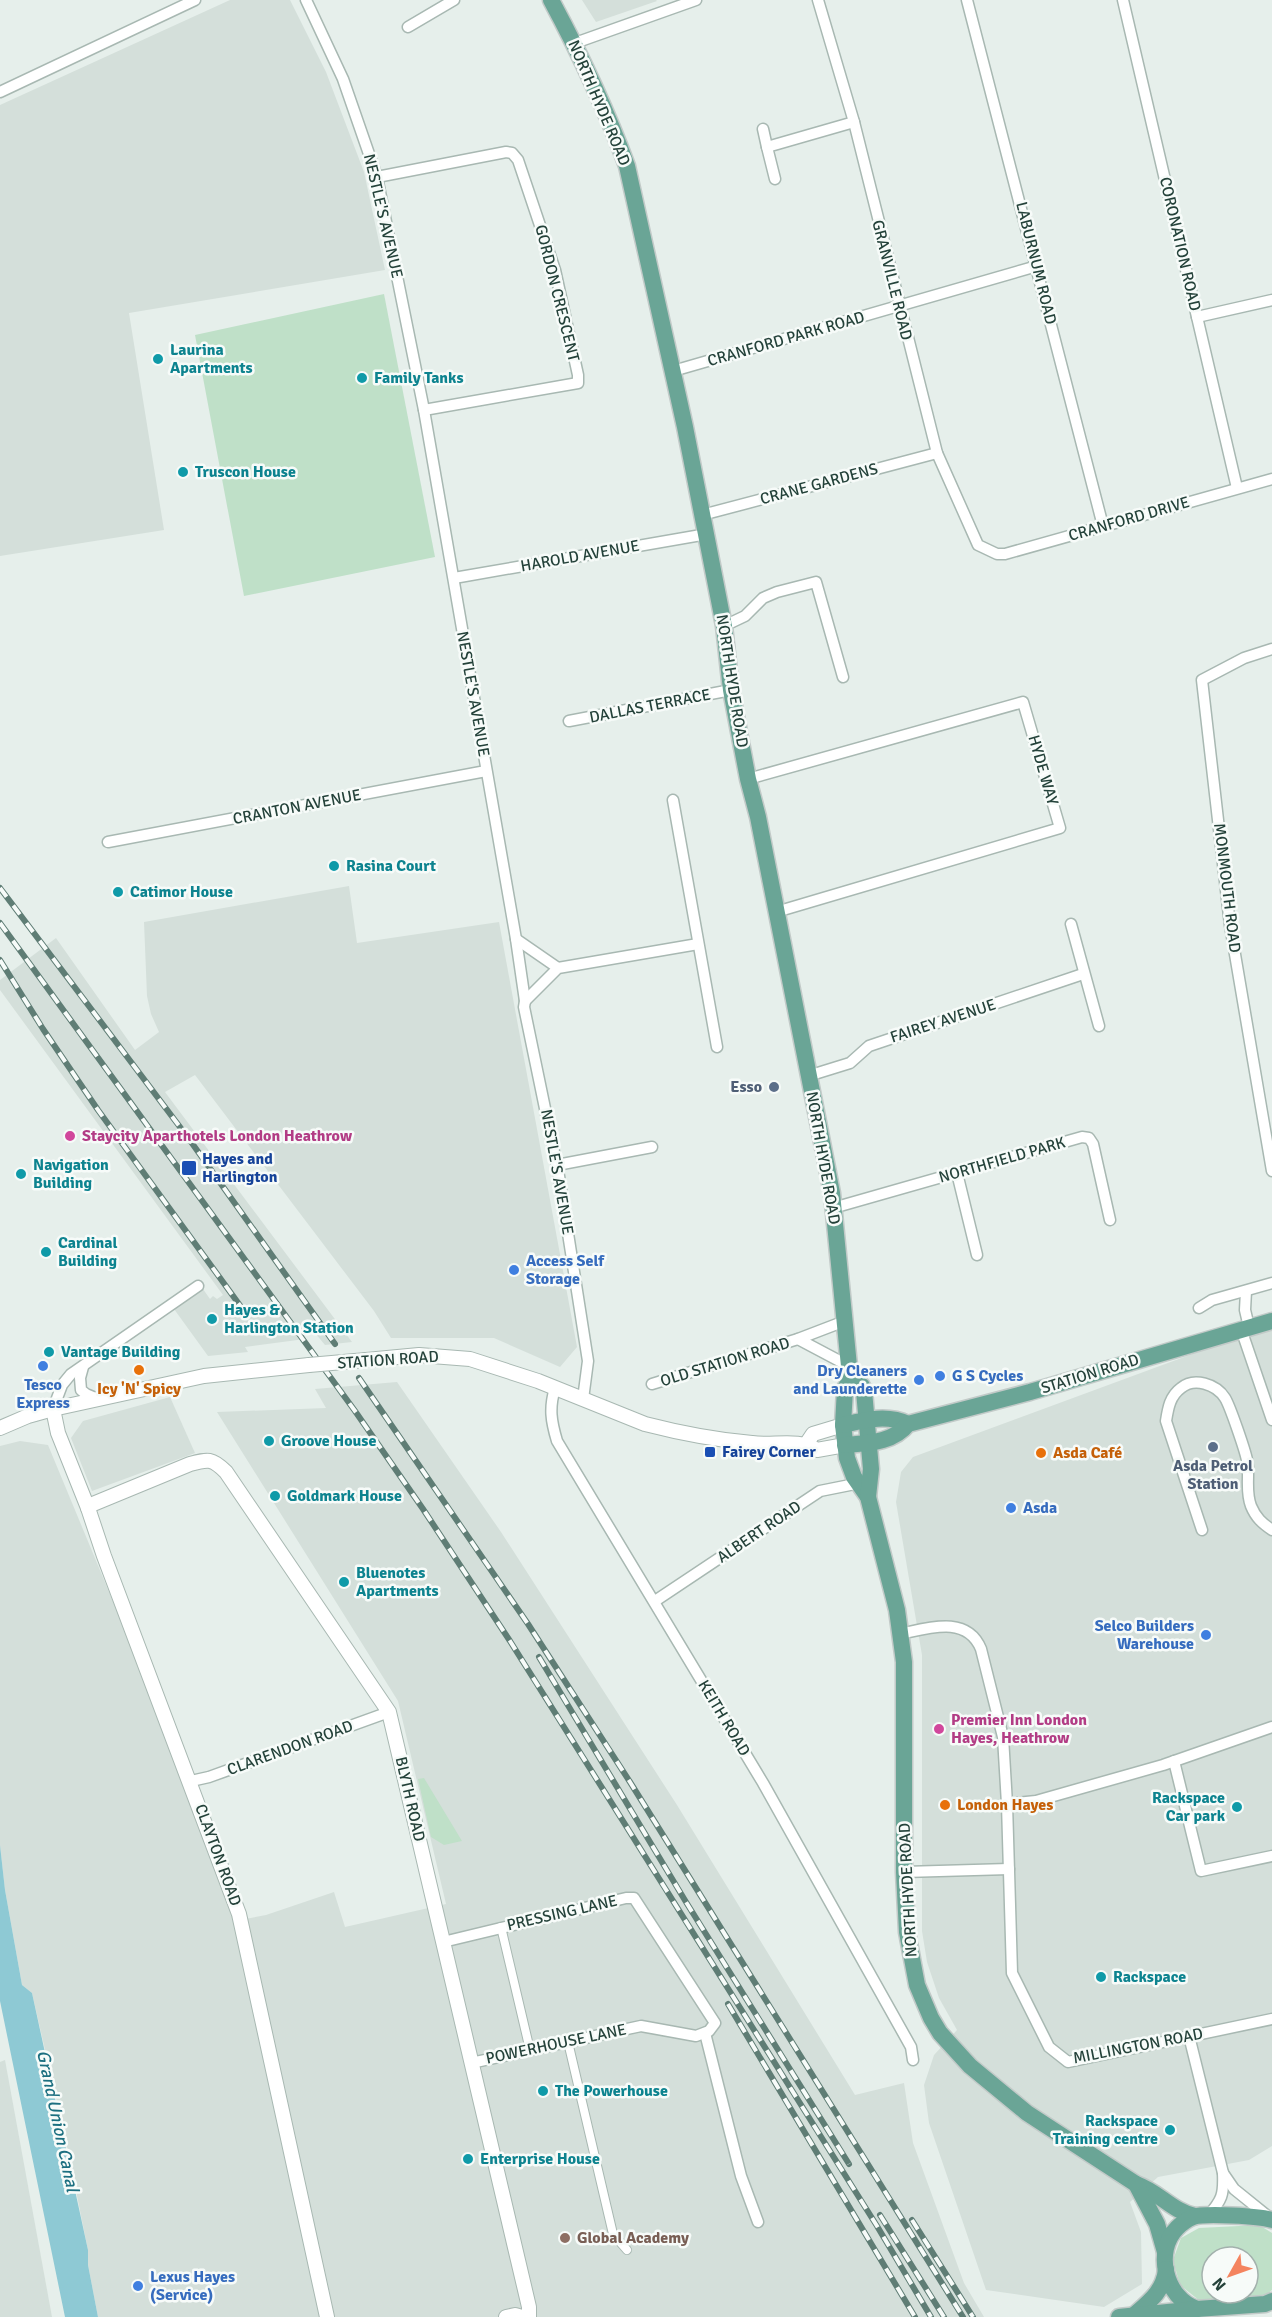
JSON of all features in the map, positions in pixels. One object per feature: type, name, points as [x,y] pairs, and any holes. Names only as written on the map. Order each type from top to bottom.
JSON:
[{"type":"main road","name":"NORTH HYDE ROAD","points":[[551,0],[575,43],[627,166],[673,371],[724,626],[731,690],[748,779],[758,817],[833,1208],[849,1372],[845,1389],[843,1425],[845,1445],[848,1461],[866,1487]]},
{"type":"main road","name":"STATION ROAD","points":[[843,1425],[868,1419],[894,1419],[908,1424],[1030,1392],[1272,1321]]},
{"type":"main road","name":"NORTH HYDE ROAD","points":[[849,1372],[863,1388],[869,1442],[866,1487],[885,1562],[904,1662],[904,1872],[907,1932],[912,1964],[922,1999],[940,2033],[963,2060],[1007,2098],[1136,2184],[1151,2189],[1185,2214],[1201,2216]]},
{"type":"main road","name":"STATION ROAD","points":[[845,1445],[900,1434],[908,1424]]},
{"type":"main road","name":"NORTH HYDE ROAD","points":[[1136,2184],[1157,2224],[1166,2260],[1168,2282],[1174,2294],[1185,2305],[1197,2308]]},
{"type":"main road","points":[[1126,2316],[1157,2295],[1162,2285],[1169,2239],[1178,2227],[1201,2216],[1261,2216],[1272,2220]]},
{"type":"main road","points":[[1126,2316],[1197,2308],[1270,2305]]},
{"type":"street","points":[[0,92],[195,0]]},
{"type":"street","name":"NESTLE'S AVENUE","points":[[306,0],[343,79],[377,177],[424,410],[516,939],[524,1007],[557,1165],[588,1361],[583,1399]]},
{"type":"street","points":[[408,27],[454,0]]},
{"type":"street","points":[[575,43],[696,0]]},
{"type":"street","name":"GRANVILLE ROAD","points":[[818,0],[854,122],[898,308],[936,453],[978,545],[987,550]]},
{"type":"street","name":"LABURNUM ROAD","points":[[967,0],[1103,526]]},
{"type":"street","name":"CORONATION ROAD","points":[[1123,0],[1237,488]]},
{"type":"street","points":[[767,147],[854,122]]},
{"type":"street","points":[[763,129],[775,179]]},
{"type":"street","name":"GORDON CRESCENT","points":[[377,177],[506,152],[512,153],[518,160],[555,270],[578,375],[578,383],[424,410]]},
{"type":"street","name":"CRANFORD PARK ROAD","points":[[673,371],[898,308],[1037,266]]},
{"type":"street","points":[[1197,317],[1272,300]]},
{"type":"street","name":"CRANE GARDENS","points":[[702,515],[936,453]]},
{"type":"street","name":"CRANFORD DRIVE","points":[[987,550],[1005,554],[1272,478]]},
{"type":"street","name":"HAROLD AVENUE","points":[[453,578],[707,534]]},
{"type":"street","points":[[724,626],[745,616],[763,598],[816,582],[843,677]]},
{"type":"street","name":"MONMOUTH ROAD","points":[[1272,649],[1244,658],[1202,680],[1230,925],[1272,1171]]},
{"type":"street","name":"DALLAS TERRACE","points":[[569,721],[731,690]]},
{"type":"street","name":"HYDE WAY","points":[[748,779],[1023,702],[1059,828],[776,912]]},
{"type":"street","name":"CRANTON AVENUE","points":[[108,842],[486,771]]},
{"type":"street","points":[[673,800],[717,1047]]},
{"type":"street","points":[[1071,924],[1083,975],[1099,1026]]},
{"type":"street","points":[[516,939],[558,968]]},
{"type":"street","points":[[525,1001],[558,968],[698,944]]},
{"type":"street","name":"FAIREY AVENUE","points":[[808,1077],[850,1063],[869,1046],[1083,975]]},
{"type":"street","name":"NORTHFIELD PARK","points":[[833,1208],[1082,1137],[1089,1138],[1093,1144],[1110,1220]]},
{"type":"street","points":[[557,1165],[652,1147]]},
{"type":"street","points":[[957,1173],[976,1255]]},
{"type":"street","points":[[1199,1308],[1212,1300],[1272,1283]]},
{"type":"street","points":[[53,1409],[62,1385],[71,1374],[155,1318],[198,1286]]},
{"type":"street","points":[[1246,1291],[1245,1328],[1272,1420]]},
{"type":"street","name":"OLD STATION ROAD","points":[[652,1384],[798,1340],[845,1321]]},
{"type":"street","name":"OLD STATION ROAD","points":[[798,1340],[849,1372]]},
{"type":"street","name":"STATION ROAD","points":[[0,1428],[28,1416],[53,1409],[214,1375],[419,1355],[442,1355],[479,1362],[555,1388],[645,1424],[668,1430],[754,1444],[807,1443],[817,1450],[845,1445]]},
{"type":"street","points":[[83,1367],[80,1378],[81,1390],[98,1399]]},
{"type":"street","points":[[1202,1530],[1166,1421],[1168,1405],[1176,1392],[1185,1384],[1200,1382],[1214,1387],[1225,1398],[1247,1460],[1250,1504],[1259,1521],[1272,1530]]},
{"type":"street","name":"KEITH ROAD","points":[[555,1388],[550,1404],[550,1418],[557,1441],[655,1601],[917,2044],[913,2060]]},
{"type":"street","name":"CLAYTON ROAD","points":[[53,1409],[58,1433],[191,1781],[239,1914],[327,2317]]},
{"type":"street","name":"STATION ROAD","points":[[807,1443],[813,1434],[843,1425]]},
{"type":"street","name":"BLYTH ROAD","points":[[88,1508],[190,1464],[205,1460],[216,1462],[226,1472],[389,1712],[530,2317]]},
{"type":"street","name":"ALBERT ROAD","points":[[655,1601],[820,1491],[866,1487]]},
{"type":"street","name":"MILLINGTON ROAD","points":[[900,1634],[950,1626],[964,1628],[978,1642],[1001,1727],[1007,1804],[1012,1973],[1049,2047],[1068,2062],[1272,2019]]},
{"type":"street","name":"CLARENDON ROAD","points":[[191,1781],[209,1778],[389,1712]]},
{"type":"street","points":[[1007,1804],[1036,1801],[1174,1761],[1272,1727]]},
{"type":"street","points":[[1174,1761],[1201,1870],[1272,1856]]},
{"type":"street","points":[[904,1872],[1009,1869]]},
{"type":"street","name":"PRESSING LANE","points":[[443,1942],[634,1898],[715,2023],[705,2033]]},
{"type":"street","points":[[501,1927],[530,2050]]},
{"type":"street","name":"POWERHOUSE LANE","points":[[471,2063],[641,2026],[696,2036],[705,2033]]},
{"type":"street","points":[[705,2033],[741,2176],[758,2222]]},
{"type":"street","points":[[1189,2036],[1222,2173],[1224,2192],[1219,2203],[1201,2216]]},
{"type":"street","points":[[568,2042],[613,2234],[627,2250]]},
{"type":"street","points":[[1222,2173],[1234,2189],[1272,2220]]},
{"type":"street","points":[[506,2317],[515,2315],[522,2317]]},
{"type":"shaded area","points":[[230,0],[290,0],[326,72],[364,172],[385,270],[129,313],[164,530],[0,556],[0,105]]},
{"type":"shaded area","points":[[582,0],[656,0],[657,1],[596,22]]},
{"type":"shaded area","points":[[349,886],[357,943],[499,922],[577,1347],[560,1367],[494,1338],[391,1338],[374,1311],[195,1075],[165,1092],[352,1342],[325,1345],[310,1327],[304,1332],[305,1339],[245,1347],[248,1352],[208,1356],[174,1309],[203,1289],[210,1299],[213,1296],[217,1299],[223,1295],[0,990],[0,980],[56,938],[135,1050],[159,1032],[151,1014],[147,996],[144,922]]},
{"type":"shaded area","points":[[1272,1329],[1272,2146],[1249,2160],[1158,2177],[1130,2202],[1141,2232],[1142,2284],[1104,2307],[986,2290],[929,2123],[924,2085],[934,2055],[957,2030],[939,1998],[927,1962],[922,1931],[922,1655],[896,1502],[901,1472],[913,1457],[1233,1339]]},
{"type":"shaded area","points":[[397,1382],[501,1532],[677,1805],[855,2095],[904,2083],[913,2143],[964,2283],[984,2317],[98,2317],[88,2265],[88,2250],[65,2137],[32,1993],[22,1985],[5,1890],[0,1845],[0,1446],[20,1441],[48,1445],[224,1869],[235,1921],[266,1915],[334,1892],[345,1927],[446,1904],[398,1701],[217,1412],[326,1408],[315,1389]]},
{"type":"shaded area","points":[[170,1397],[195,1453],[92,1491],[71,1438],[83,1421]]},
{"type":"shaded area","points":[[5,2060],[52,2317],[0,2317],[0,2062]]},
{"type":"green space","points":[[384,294],[435,557],[244,596],[195,335]]},
{"type":"green space","points":[[424,1778],[462,1841],[444,1845],[431,1837],[418,1779]]},
{"type":"green space","points":[[1259,2225],[1272,2233],[1272,2290],[1260,2298],[1260,2245],[1200,2245],[1200,2301],[1180,2285],[1173,2260],[1181,2238],[1199,2228]]},
{"type":"water","name":"Grand Union Canal","points":[[0,1845],[5,1890],[22,1985],[32,1993],[88,2250],[88,2265],[98,2317],[65,2317],[0,2001]]},
{"type":"railway","points":[[0,888],[189,1139],[335,1344]]},
{"type":"railway","points":[[0,923],[355,1411],[423,1509],[510,1641],[877,2226],[931,2317]]},
{"type":"railway","points":[[0,960],[98,1110],[244,1311]]},
{"type":"railway","points":[[359,1378],[528,1624],[630,1782],[963,2317]]},
{"type":"railway","points":[[539,1657],[686,1902],[849,2164]]},
{"type":"railway","points":[[728,2004],[915,2317]]},
{"type":"railway","points":[[880,2215],[944,2317]]},
{"type":"railway","points":[[912,2220],[973,2317]]},
{"type":"place","name":"Laurina Apartments","points":[[158,359]]},
{"type":"place","name":"Family Tanks","points":[[362,378]]},
{"type":"place","name":"Truscon House","points":[[183,472]]},
{"type":"place","name":"Rasina Court","points":[[334,866]]},
{"type":"place","name":"Catimor House","points":[[118,892]]},
{"type":"place","name":"Esso","points":[[774,1087]]},
{"type":"place","name":"Staycity Aparthotels London Heathrow","points":[[70,1136]]},
{"type":"place","name":"Hayes and Harlington","points":[[189,1168]]},
{"type":"place","name":"Navigation Building","points":[[21,1174]]},
{"type":"place","name":"Cardinal Building","points":[[46,1252]]},
{"type":"place","name":"Access Self Storage","points":[[514,1270]]},
{"type":"place","name":"Hayes & Harlington Station","points":[[212,1319]]},
{"type":"place","name":"Vantage Building","points":[[49,1352]]},
{"type":"place","name":"Tesco Express","points":[[43,1366]]},
{"type":"place","name":"Icy 'N' Spicy","points":[[139,1370]]},
{"type":"place","name":"G S Cycles","points":[[940,1376]]},
{"type":"place","name":"Dry Cleaners and Launderette","points":[[919,1380]]},
{"type":"place","name":"Groove House","points":[[269,1441]]},
{"type":"place","name":"Asda Petrol Station","points":[[1213,1447]]},
{"type":"place","name":"Fairey Corner","points":[[710,1452]]},
{"type":"place","name":"Asda Café","points":[[1041,1453]]},
{"type":"place","name":"Goldmark House","points":[[275,1496]]},
{"type":"place","name":"Asda","points":[[1011,1508]]},
{"type":"place","name":"Bluenotes Apartments","points":[[344,1582]]},
{"type":"place","name":"Selco Builders Warehouse","points":[[1206,1635]]},
{"type":"place","name":"Premier Inn London Hayes, Heathrow","points":[[939,1729]]},
{"type":"place","name":"London Hayes","points":[[945,1805]]},
{"type":"place","name":"Rackspace Car park","points":[[1237,1807]]},
{"type":"place","name":"Rackspace","points":[[1101,1977]]},
{"type":"place","name":"The Powerhouse","points":[[543,2091]]},
{"type":"place","name":"Rackspace Training centre","points":[[1170,2130]]},
{"type":"place","name":"Enterprise House","points":[[468,2159]]},
{"type":"place","name":"Global Academy","points":[[565,2238]]},
{"type":"place","name":"Lexus Hayes (Service)","points":[[138,2286]]}]
